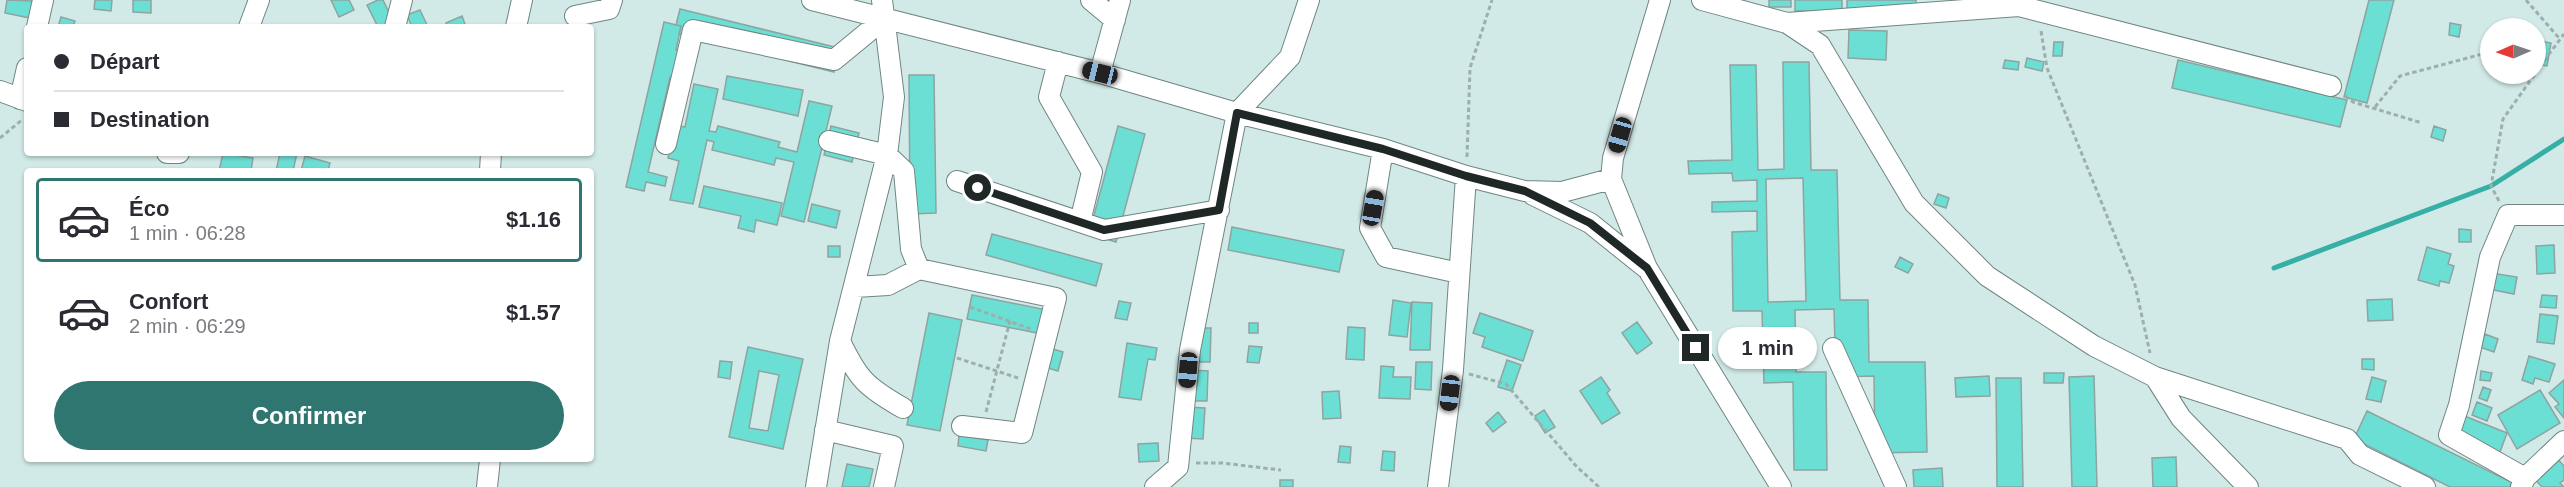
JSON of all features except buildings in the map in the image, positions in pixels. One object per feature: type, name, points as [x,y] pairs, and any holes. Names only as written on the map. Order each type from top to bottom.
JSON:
[{"type":"street","points":[[38,24],[43,0]]},
{"type":"street","points":[[250,24],[259,0]]},
{"type":"street","points":[[396,24],[402,0]]},
{"type":"street","points":[[517,24],[522,0]]},
{"type":"street","points":[[575,16],[609,9],[612,0]]},
{"type":"street","points":[[812,0],[884,9],[1237,113],[1383,149],[1466,176],[1525,191],[1590,223],[1647,268]]},
{"type":"street","points":[[1091,0],[1115,20]]},
{"type":"street","points":[[1100,73],[1120,0]]},
{"type":"street","points":[[1155,487],[1178,467],[1190,350],[1237,113],[1290,57],[1309,0]]},
{"type":"street","points":[[1660,0],[1613,158],[1611,179],[1647,268],[1781,487]]},
{"type":"street","points":[[1702,0],[1787,23],[1820,45],[1914,203],[1987,276],[2094,346],[2155,377],[2347,439],[2360,455],[2425,487]]},
{"type":"street","points":[[1787,23],[1966,8],[2019,6],[2037,8],[2331,86]]},
{"type":"street","points":[[666,144],[693,30],[834,60],[884,9]]},
{"type":"street","points":[[816,487],[840,341],[887,155],[894,97],[884,9]]},
{"type":"street","points":[[1058,62],[1049,97],[1092,172],[1080,222]]},
{"type":"street","points":[[0,91],[24,104]]},
{"type":"street","points":[[830,141],[887,155],[904,171],[911,249],[919,269]]},
{"type":"street","points":[[1383,149],[1370,228],[1386,257],[1459,273]]},
{"type":"street","points":[[1438,487],[1453,370],[1466,176]]},
{"type":"street","points":[[1525,191],[1562,192],[1611,179]]},
{"type":"street","points":[[957,181],[1104,230],[1219,210]]},
{"type":"street","points":[[2564,215],[2508,215],[2490,257],[2459,405],[2449,435],[2523,483],[2564,441]]},
{"type":"street","points":[[855,287],[888,285],[919,269],[1056,298],[1022,433],[962,426]]},
{"type":"street","points":[[840,341],[855,372],[873,391],[903,408]]},
{"type":"street","points":[[1833,348],[1896,487]]},
{"type":"street","points":[[2155,377],[2181,418],[2248,487]]},
{"type":"street","points":[[825,430],[893,446],[884,487]]},
{"type":"street","points":[[487,487],[490,462]]},
{"type":"path","points":[[1466,176],[1470,68],[1492,0]]},
{"type":"path","points":[[2526,0],[2559,38]]},
{"type":"path","points":[[2037,8],[2047,68],[2135,285],[2155,377]]},
{"type":"path","points":[[2546,57],[2564,34]]},
{"type":"path","points":[[2375,107],[2400,76],[2480,55]]},
{"type":"path","points":[[2508,215],[2491,186],[2503,119],[2527,84]]},
{"type":"path","points":[[2331,86],[2353,102],[2422,123]]},
{"type":"path","points":[[0,138],[24,106]]},
{"type":"path","points":[[970,307],[1047,334]]},
{"type":"path","points":[[981,428],[1010,321]]},
{"type":"path","points":[[957,358],[1034,384]]},
{"type":"path","points":[[1453,370],[1506,384],[1577,467],[1599,487]]},
{"type":"path","points":[[1180,452],[1200,465],[1222,463],[1281,470]]},
{"type":"waterway","points":[[2274,268],[2491,186],[2564,139]]},
{"type":"route","points":[[978,188],[1104,230],[1219,210],[1237,113],[1383,149],[1466,176],[1525,191],[1590,223],[1647,268],[1696,348]]}]
